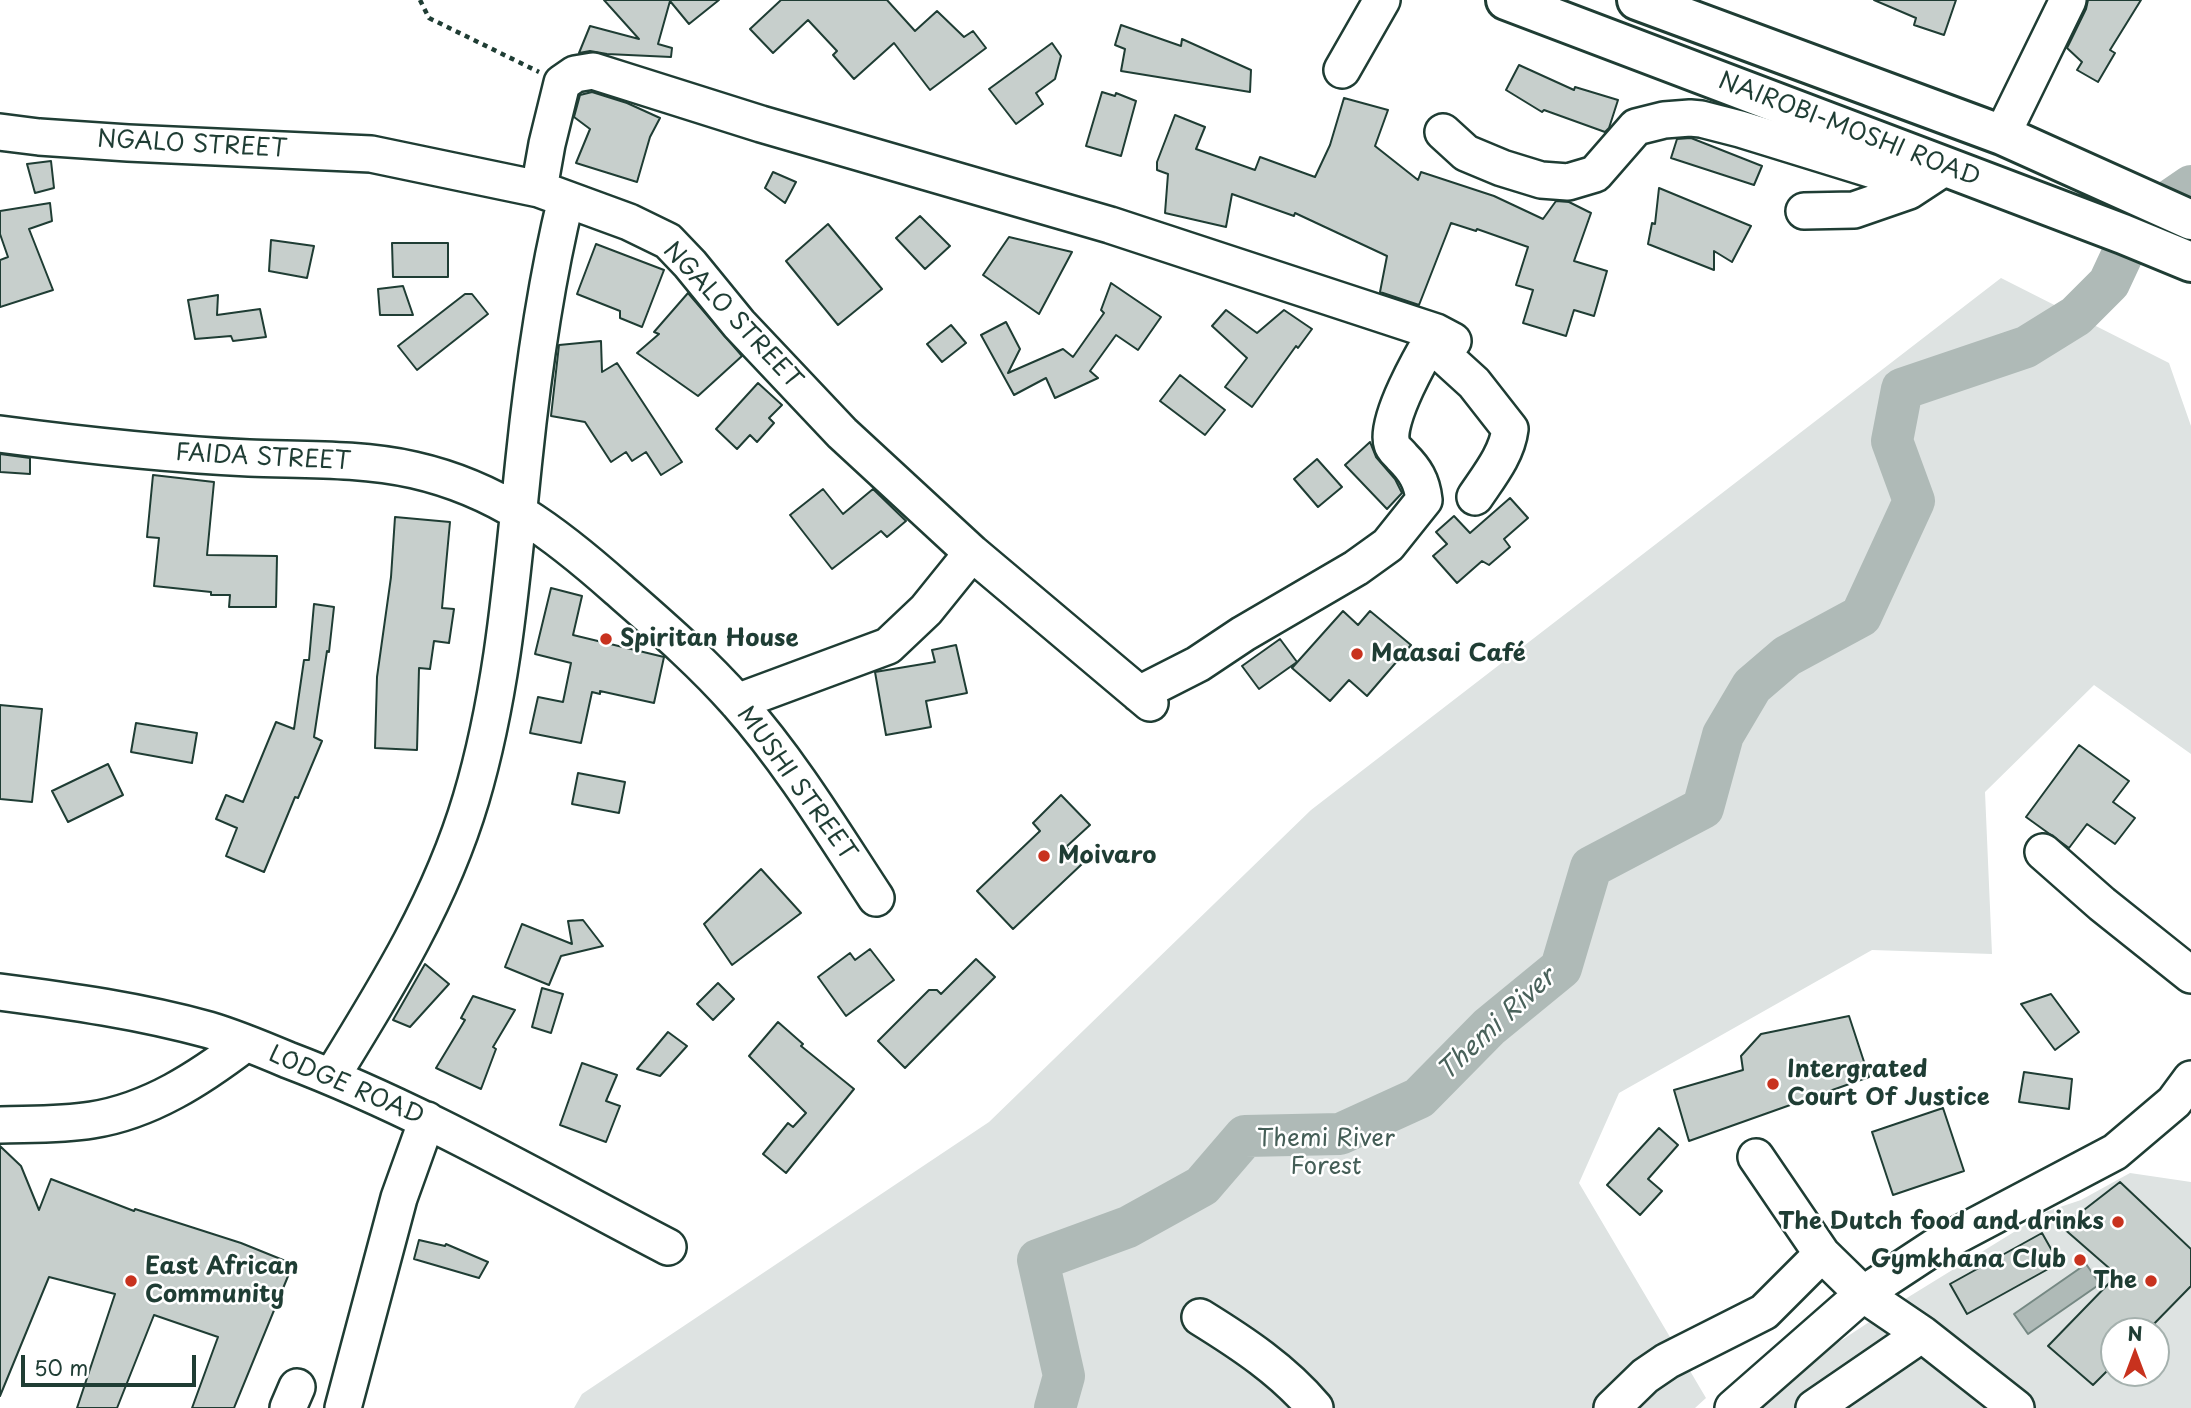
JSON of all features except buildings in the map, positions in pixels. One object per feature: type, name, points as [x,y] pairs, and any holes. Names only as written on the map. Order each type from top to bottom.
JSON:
[{"type":"highway","name":"NAIROBI-MOSHI ROAD","points":[[1506,0],[2191,262]]},
{"type":"highway","name":"NAIROBI-MOSHI ROAD","points":[[1637,0],[2002,135],[2191,220]]},
{"type":"street","points":[[1342,70],[1382,0]]},
{"type":"street","points":[[2002,135],[2067,0]]},
{"type":"street","points":[[332,1076],[419,930],[440,888],[471,799],[498,679],[512,585],[532,389],[550,267],[553,194],[547,144],[562,83],[575,74],[593,71],[620,78],[761,124],[1110,225],[1440,339],[1510,429],[1504,451],[1475,497]]},
{"type":"street","points":[[1443,132],[1466,153],[1502,168],[1541,180],[1568,182],[1595,174],[1636,127],[1664,120],[1690,118],[1701,118],[1740,128],[1873,170],[1939,164]]},
{"type":"street","name":"NGALO STREET","points":[[0,132],[116,142],[370,154],[553,194],[629,222],[668,242],[690,264],[738,324],[834,424],[972,553],[1145,698],[1243,634],[1356,568],[1388,545],[1424,500],[1420,478],[1392,446],[1391,433],[1395,413],[1419,362],[1440,339]]},
{"type":"street","points":[[1804,211],[1854,210],[1909,191],[1939,164]]},
{"type":"street","name":"FAIDA STREET","points":[[0,434],[122,449],[303,459],[412,469],[482,491],[519,512]]},
{"type":"street","name":"MUSHI STREET","points":[[519,512],[583,558],[675,639],[737,702],[807,791],[876,898]]},
{"type":"street","points":[[737,702],[888,646],[926,610],[972,553]]},
{"type":"street","points":[[2043,852],[2102,904],[2191,975]]},
{"type":"street","name":"LODGE ROAD","points":[[0,992],[130,1010],[246,1043],[332,1076],[427,1120],[668,1247]]},
{"type":"street","points":[[0,1125],[92,1120],[124,1113],[162,1097],[208,1072],[246,1043]]},
{"type":"street","points":[[1733,1408],[1863,1294],[1933,1248],[2115,1152],[2174,1102],[2191,1079]]},
{"type":"street","points":[[343,1408],[399,1198],[427,1120]]},
{"type":"street","points":[[1756,1157],[1822,1254],[1863,1294],[1922,1334],[2016,1408]]},
{"type":"street","points":[[1612,1408],[1645,1376],[1667,1361],[1764,1312],[1822,1254]]},
{"type":"street","points":[[1200,1317],[1258,1355],[1282,1374],[1315,1408]]},
{"type":"street","points":[[1814,1408],[1922,1334]]},
{"type":"path","points":[[420,0],[429,18],[562,83]]},
{"type":"green space","name":"Themi River Forest","points":[[2001,278],[2169,363],[2191,426],[2191,754],[2094,685],[1985,792],[1992,954],[1872,950],[1619,1093],[1579,1183],[1706,1398],[1695,1408],[574,1408],[582,1394],[989,1122],[1311,810]]},
{"type":"green space","name":"Gymkhana Club","points":[[2130,1173],[2191,1182],[2191,1408],[1757,1408],[1810,1361],[2048,1211],[2081,1200]]},
{"type":"shaded area","points":[[2086,1264],[2100,1284],[2028,1334],[2014,1314]]},
{"type":"waterway","name":"Themi River","points":[[1055,1408],[1064,1376],[1038,1260],[1128,1227],[1202,1186],[1245,1136],[1340,1134],[1419,1098],[1489,1027],[1561,968],[1591,867],[1703,808],[1723,735],[1752,686],[1787,656],[1861,616],[1914,501],[1892,441],[1902,389],[2026,347],[2076,316],[2109,283],[2137,223],[2191,186]]},
{"type":"place","name":"Spiritan House","points":[[606,639]]},
{"type":"place","name":"Maasai Café","points":[[1357,654]]},
{"type":"place","name":"Moivaro","points":[[1044,856]]},
{"type":"place","name":"Intergrated Court Of Justice","points":[[1773,1084]]},
{"type":"place","name":"The Dutch food and drinks","points":[[2118,1222]]},
{"type":"place","name":"Gymkhana Club","points":[[2080,1260]]},
{"type":"place","name":"East African Community","points":[[131,1281]]},
{"type":"place","name":"The","points":[[2151,1281]]}]
